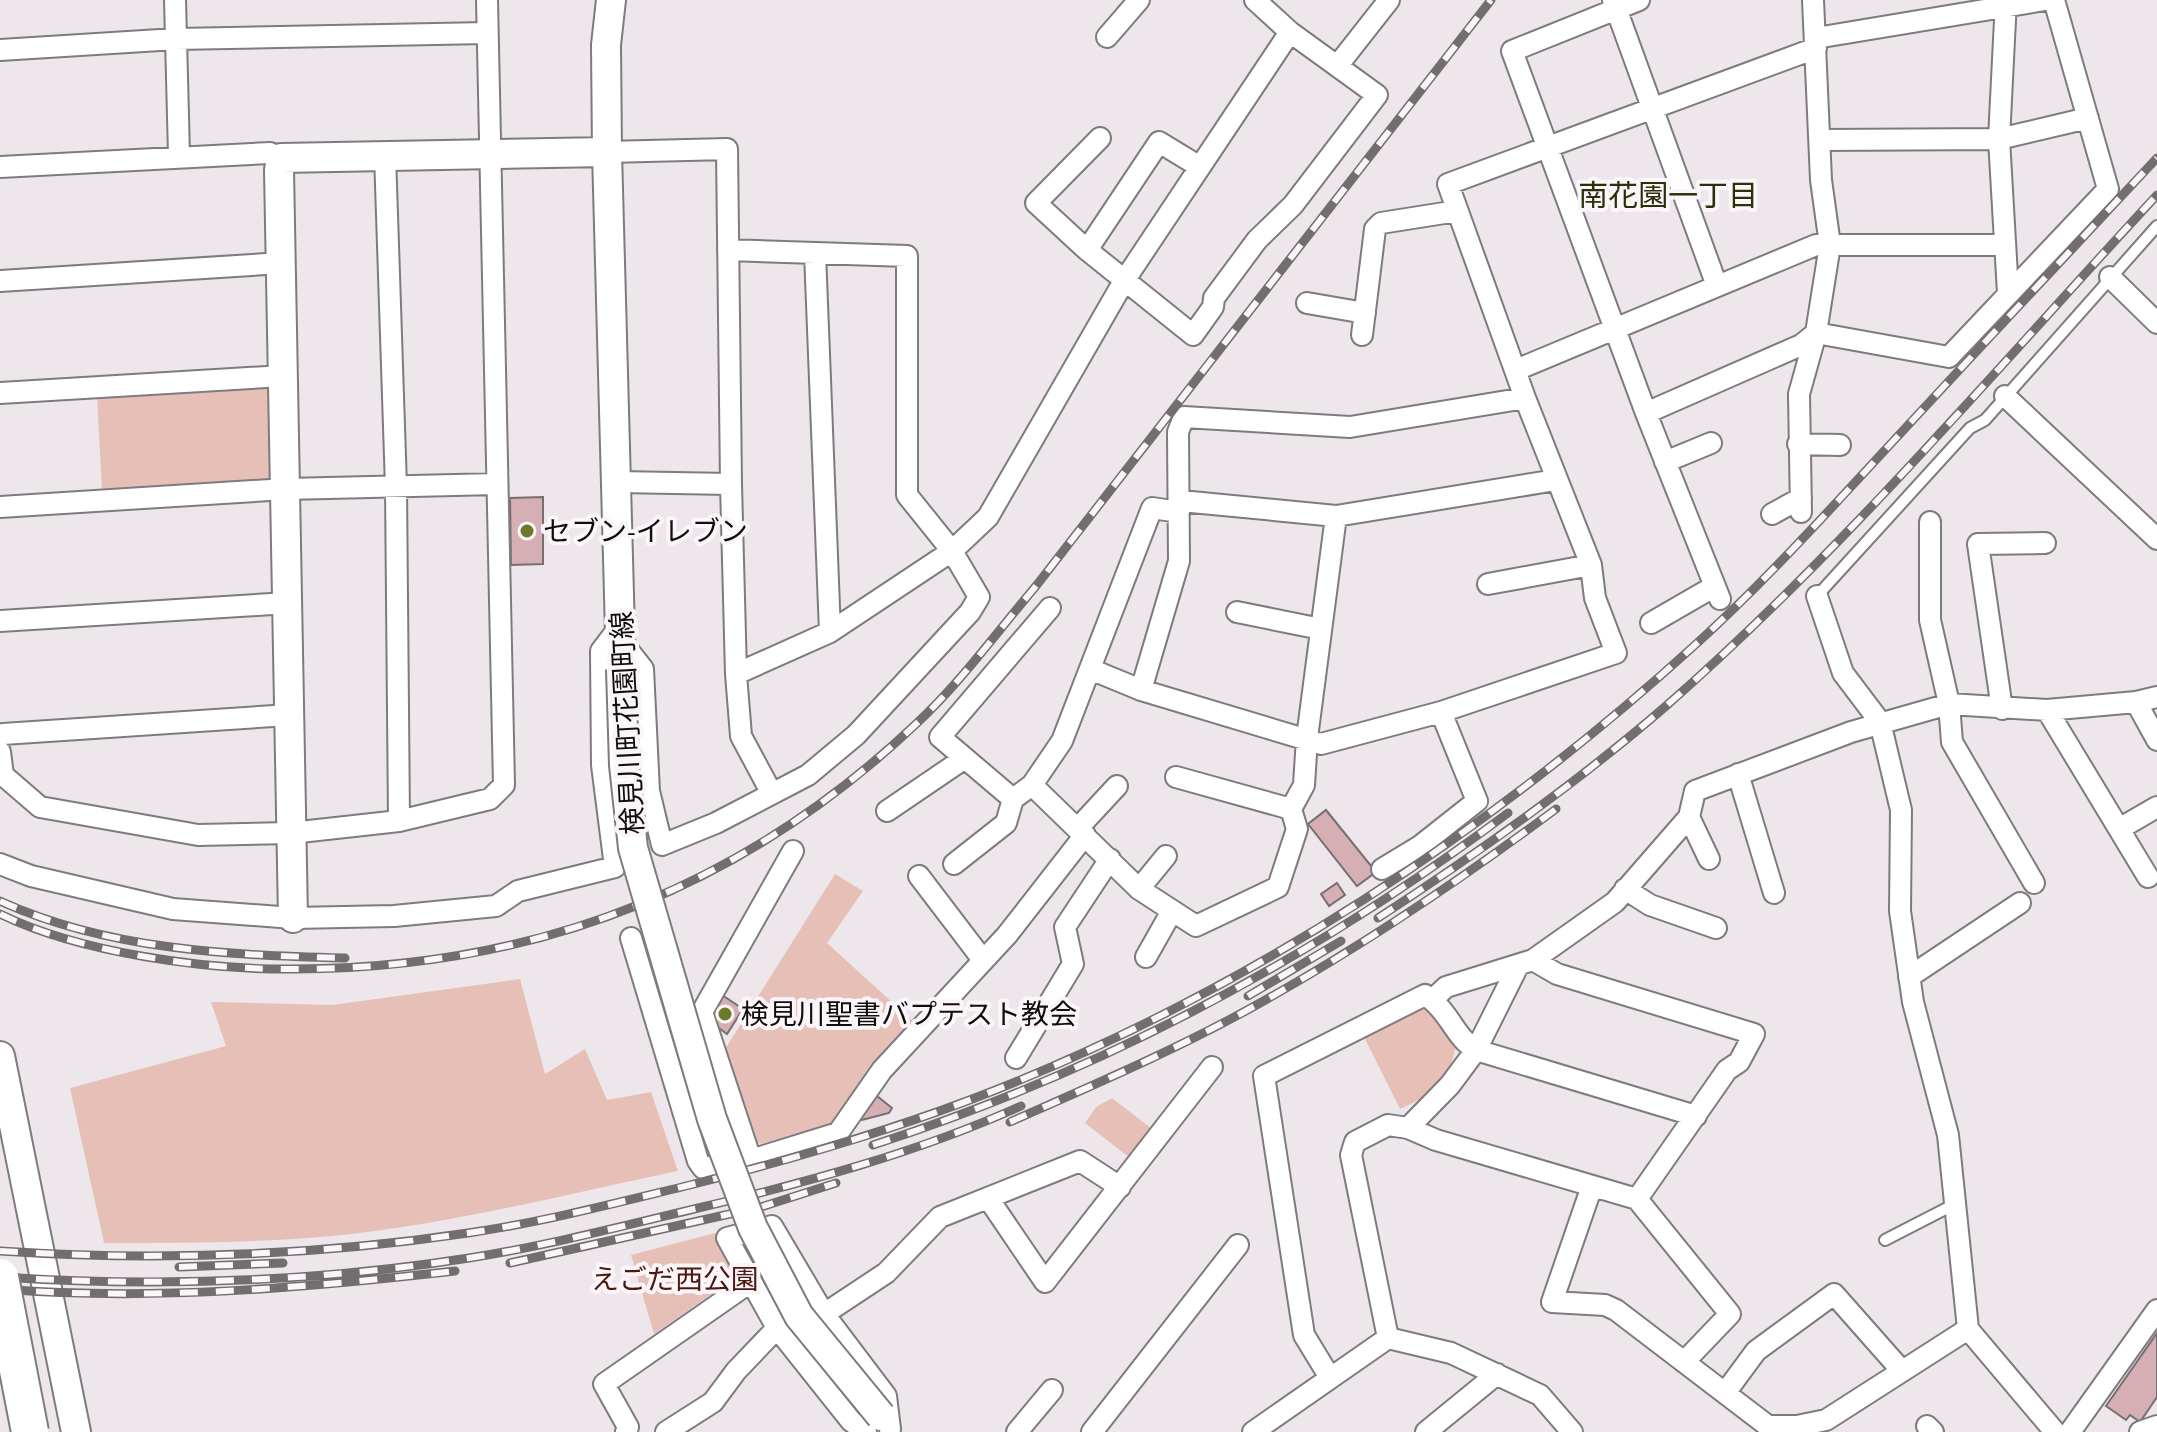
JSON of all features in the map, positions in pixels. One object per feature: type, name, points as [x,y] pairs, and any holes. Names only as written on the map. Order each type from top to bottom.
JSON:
[{"type":"highway","points":[[0,1277],[30,1432]]},
{"type":"street","points":[[175,0],[179,155]]},
{"type":"street","points":[[0,752],[3,775],[40,807],[176,834],[291,833],[399,821],[490,799],[504,785],[487,0]]},
{"type":"street","name":"検見川町花園町線","points":[[611,0],[606,45],[607,152],[624,765],[633,848],[712,1119],[753,1228],[799,1316],[883,1427]]},
{"type":"street","points":[[1107,37],[1139,0]]},
{"type":"street","points":[[1338,65],[1389,0]]},
{"type":"street","points":[[1639,0],[1614,4],[1512,51],[1646,413],[1718,593],[1651,623]]},
{"type":"street","points":[[1772,514],[1801,505],[1799,394],[1816,333],[1830,245],[1820,140],[1813,0]]},
{"type":"street","points":[[1090,669],[1141,690],[1321,744],[1441,712],[1616,653],[1595,598],[1591,565],[1525,398],[1448,184],[1546,145],[1655,110],[1816,43],[2006,4],[2045,0]]},
{"type":"street","points":[[1646,413],[1801,345],[1816,333],[1949,357],[2108,189],[2054,0]]},
{"type":"street","points":[[1100,138],[1036,203],[1087,250],[1193,335],[1213,307],[1214,298],[1257,240],[1293,205],[1377,95],[1290,32],[1260,1]]},
{"type":"street","points":[[1614,4],[1717,286]]},
{"type":"street","points":[[2006,4],[1999,139],[2008,293]]},
{"type":"street","points":[[736,674],[830,632],[952,551],[988,517],[1124,281],[1290,32]]},
{"type":"street","points":[[0,50],[176,39],[487,33]]},
{"type":"street","points":[[1820,140],[1999,139],[2088,118]]},
{"type":"street","points":[[1087,250],[1159,142],[1200,167]]},
{"type":"street","points":[[0,167],[179,155],[270,153],[281,158],[727,149],[736,674],[741,736],[771,792]]},
{"type":"street","points":[[385,154],[396,487],[399,821]]},
{"type":"street","points":[[281,158],[293,918]]},
{"type":"street","points":[[1362,335],[1375,229],[1381,223],[1457,211]]},
{"type":"street","points":[[1516,370],[1816,245],[2005,245]]},
{"type":"street","points":[[0,864],[31,876],[173,909],[293,918],[394,916],[496,906],[518,891],[615,867],[602,765],[601,651],[620,645],[643,669],[649,791],[662,845],[716,823],[808,775],[856,735],[970,612],[979,597],[952,551],[907,495],[907,256],[728,250]]},
{"type":"street","points":[[815,253],[830,632]]},
{"type":"street","points":[[0,281],[282,263]]},
{"type":"street","points":[[2110,277],[2157,323]]},
{"type":"street","points":[[1307,303],[1365,313]]},
{"type":"street","points":[[0,393],[283,376]]},
{"type":"street","points":[[2005,396],[2157,539]]},
{"type":"street","points":[[1141,690],[1179,561],[1178,432],[1184,417],[1350,427],[1525,398]]},
{"type":"street","points":[[1665,462],[1711,443]]},
{"type":"street","points":[[1798,444],[1840,445]]},
{"type":"street","points":[[954,864],[1006,823],[1013,799],[1032,785],[1062,741],[1152,508],[1180,506],[1336,516],[1556,480]]},
{"type":"street","points":[[617,482],[731,484]]},
{"type":"street","points":[[0,507],[286,489],[497,484]]},
{"type":"street","points":[[1032,785],[1139,889],[1196,926],[1278,887],[1297,829],[1291,809],[1304,785],[1307,738],[1336,516]]},
{"type":"street","points":[[1930,522],[1930,620],[1949,704],[1952,742],[2034,883]]},
{"type":"street","points":[[2002,709],[1978,544],[2045,543]]},
{"type":"street","points":[[1488,584],[1591,565]]},
{"type":"street","points":[[1817,596],[1843,673],[1880,722],[1903,826],[1900,911],[1909,977],[1927,1063],[1948,1135],[1968,1329],[2055,1432]]},
{"type":"street","points":[[0,621],[288,603]]},
{"type":"street","points":[[1013,799],[940,737],[1050,608]]},
{"type":"street","points":[[1237,612],[1321,629]]},
{"type":"street","points":[[1432,1000],[1446,987],[1525,963],[1615,902],[1689,817],[1695,791],[1880,722],[1949,704],[2047,710],[2136,702],[2157,697]]},
{"type":"street","points":[[2136,702],[2157,740]]},
{"type":"street","points":[[2047,710],[2148,877]]},
{"type":"street","points":[[1382,869],[1420,846],[1477,801],[1441,712]]},
{"type":"street","points":[[0,737],[3,734],[289,715]]},
{"type":"street","points":[[887,811],[965,758]]},
{"type":"street","points":[[1738,774],[1774,893]]},
{"type":"street","points":[[1176,777],[1291,809]]},
{"type":"street","points":[[631,938],[698,1161],[703,1168],[751,1160],[838,1133],[882,1070],[1007,935],[1117,786]]},
{"type":"street","points":[[2119,829],[2157,807]]},
{"type":"street","points":[[1689,817],[1709,859]]},
{"type":"street","points":[[751,1160],[702,1012],[793,851]]},
{"type":"street","points":[[1139,889],[1166,856]]},
{"type":"street","points":[[1016,1058],[1073,964],[1065,927],[1110,859]]},
{"type":"street","points":[[919,876],[983,960]]},
{"type":"street","points":[[1625,889],[1650,905],[1716,928]]},
{"type":"street","points":[[1909,977],[2020,903]]},
{"type":"street","points":[[1146,957],[1172,911]]},
{"type":"street","points":[[1408,1128],[1450,1085],[1476,1050],[1525,963]]},
{"type":"street","points":[[1525,963],[1754,1034],[1739,1062],[1727,1070],[1637,1199]]},
{"type":"street","points":[[1329,1376],[1304,1335],[1264,1076],[1425,995],[1450,1015],[1463,1042],[1476,1050],[1696,1116]]},
{"type":"street","points":[[0,1056],[76,1432]]},
{"type":"street","points":[[988,1198],[1045,1282],[1212,1067]]},
{"type":"street","points":[[1388,1338],[1351,1155],[1355,1142],[1388,1125],[1408,1128],[1637,1199],[1730,1314],[1684,1362]]},
{"type":"street","points":[[824,1314],[886,1273],[940,1217],[1080,1161],[1120,1187]]},
{"type":"street","points":[[1592,1186],[1552,1302],[1605,1305],[1725,1393],[1760,1427],[1797,1426],[1826,1420],[1968,1329]]},
{"type":"street","points":[[772,1226],[824,1314],[886,1396],[883,1427],[851,1421],[777,1328],[749,1283],[727,1238],[772,1226]]},
{"type":"street","points":[[1092,1432],[1238,1245]]},
{"type":"street","points":[[626,1432],[628,1427],[604,1384],[749,1283]]},
{"type":"street","points":[[1725,1393],[1756,1351],[1834,1294],[1902,1371]]},
{"type":"street","points":[[2070,1432],[2157,1310]]},
{"type":"street","points":[[666,1432],[713,1402],[736,1371],[777,1328]]},
{"type":"street","points":[[1266,1428],[1329,1376],[1388,1338],[1451,1353],[1540,1395],[1572,1432]]},
{"type":"street","points":[[1426,1432],[1497,1374]]},
{"type":"street","points":[[1017,1432],[1052,1390]]},
{"type":"street","points":[[2140,1432],[2157,1426]]},
{"type":"lane","points":[[1817,596],[1970,428],[1985,420],[2157,226]]},
{"type":"lane","points":[[1885,1240],[1955,1204]]},
{"type":"green space","points":[[265,384],[273,391],[276,469],[267,480],[102,491],[97,395]]},
{"type":"green space","points":[[835,874],[863,891],[827,943],[916,1024],[837,1121],[760,1144],[747,1135],[722,1054]]},
{"type":"green space","points":[[520,979],[545,1074],[585,1049],[607,1100],[651,1092],[678,1171],[469,1216],[384,1230],[253,1241],[104,1243],[70,1088],[226,1046],[211,1002],[332,1005]]},
{"type":"green space","points":[[1424,1007],[1444,1018],[1457,1042],[1450,1068],[1440,1085],[1400,1109],[1363,1035]]},
{"type":"green space","points":[[1112,1098],[1152,1129],[1130,1158],[1085,1123],[1096,1107]]},
{"type":"green space","name":"えごだ西公園","points":[[715,1233],[735,1270],[733,1279],[654,1334],[631,1255]]},
{"type":"building","name":"セブン-イレブン","points":[[543,497],[543,564],[511,565],[510,498]]},
{"type":"building","points":[[1326,810],[1376,872],[1357,886],[1308,824]]},
{"type":"building","points":[[1337,883],[1345,895],[1329,906],[1321,894]]},
{"type":"building","points":[[719,993],[743,1009],[727,1034],[716,1026],[710,1006]]},
{"type":"building","points":[[872,1092],[892,1108],[889,1113],[862,1120],[855,1117]]},
{"type":"building","points":[[2157,1333],[2157,1397],[2140,1422],[2130,1415],[2126,1420],[2106,1406]]},
{"type":"railway","points":[[0,914],[32,928],[105,949],[183,962],[259,969],[383,965],[468,954],[551,935],[630,908],[707,873],[780,831],[850,781],[917,723],[964,674],[1036,586],[1491,0]]},
{"type":"railway","points":[[0,1251],[117,1256],[293,1251],[410,1241],[552,1218],[767,1165],[918,1118],[993,1091],[1089,1050],[1183,1004],[1364,900],[1535,779],[1617,713],[1695,645],[1773,569],[2157,158]]},
{"type":"railway","points":[[1378,918],[1562,790],[1632,735],[1731,647],[1857,522],[2157,195]]},
{"type":"railway","points":[[1010,1122],[1132,1068],[1251,1008],[1407,913],[1556,809]]},
{"type":"railway","points":[[873,1145],[1042,1082],[1204,1005],[1360,915],[1508,813]]},
{"type":"railway","points":[[0,901],[41,917],[126,940],[213,952],[345,958]]},
{"type":"railway","points":[[1248,996],[1341,941]]},
{"type":"railway","points":[[0,1277],[117,1282],[235,1280],[353,1272],[469,1258],[582,1236],[818,1177],[942,1138],[1021,1106]]},
{"type":"railway","points":[[510,1263],[761,1207],[836,1183]]},
{"type":"railway","points":[[179,1267],[283,1263]]},
{"type":"railway","points":[[0,1289],[114,1294],[228,1291],[455,1271]]},
{"type":"place","name":"セブン-イレブン","points":[[527,531]]},
{"type":"place","name":"検見川聖書バプテスト教会","points":[[725,1014]]},
{"type":"district","name":"南花園一丁目","points":[[1668,196]]}]
